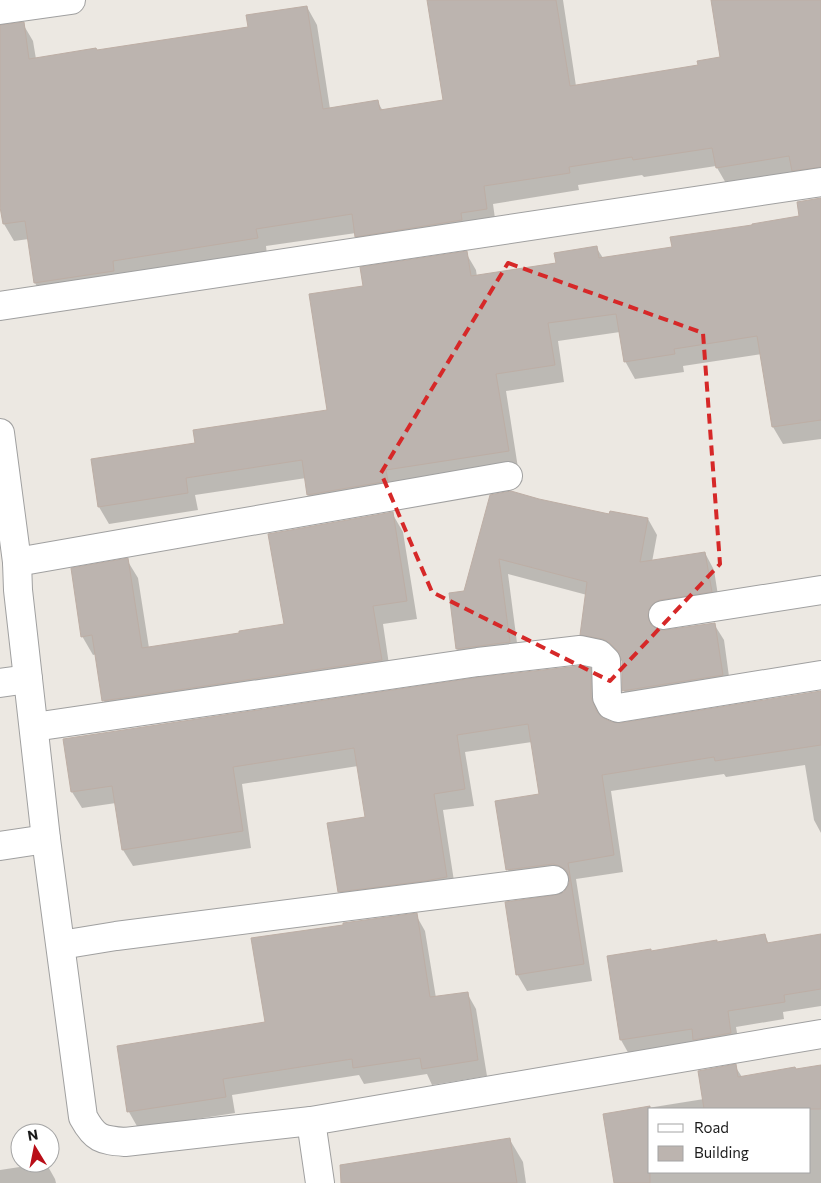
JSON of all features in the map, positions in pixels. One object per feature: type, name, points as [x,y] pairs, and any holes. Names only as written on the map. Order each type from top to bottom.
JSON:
[{"type":"street","points":[[0,10],[71,0]]},
{"type":"street","points":[[0,306],[821,182]]},
{"type":"street","points":[[0,433],[17,562],[9,592],[28,679],[46,839],[83,1117],[95,1134],[108,1140],[125,1142],[311,1121],[821,1034]]},
{"type":"street","points":[[17,562],[508,476]]},
{"type":"street","points":[[663,615],[821,590]]},
{"type":"street","points":[[34,728],[478,662],[580,650],[599,654],[606,661],[607,697],[611,706],[618,708],[821,675]]},
{"type":"street","points":[[0,683],[28,679]]},
{"type":"street","points":[[0,846],[46,839]]},
{"type":"street","points":[[60,945],[116,936],[554,880]]},
{"type":"street","points":[[311,1121],[320,1183]]},
{"type":"highlighted area","points":[[508,263],[703,333],[720,564],[610,681],[432,592],[381,473]]},
{"type":"building","points":[[427,0],[556,0],[570,86],[698,65],[697,61],[720,57],[711,0],[821,0],[821,167],[792,171],[789,156],[716,168],[712,148],[633,160],[632,157],[569,167],[570,173],[484,186],[487,209],[461,213],[462,220],[355,237],[352,214],[256,229],[258,238],[113,261],[114,271],[34,283],[25,221],[3,224],[0,207],[0,25],[24,22],[29,59],[248,27],[246,15],[307,6],[323,109],[378,100],[380,110],[443,100]]},
{"type":"building","points":[[821,198],[821,420],[772,427],[757,336],[674,349],[675,354],[624,362],[616,314],[548,323],[555,365],[496,374],[509,451],[386,470],[388,481],[307,495],[302,460],[186,478],[188,493],[98,507],[91,459],[195,443],[193,430],[327,410],[309,294],[363,286],[360,267],[467,251],[471,276],[556,263],[554,253],[597,246],[599,258],[672,247],[670,237],[799,216],[797,202]]},
{"type":"building","points":[[511,491],[609,514],[610,511],[648,518],[640,562],[705,552],[712,592],[660,600],[649,609],[648,617],[651,625],[657,629],[665,630],[715,623],[723,675],[622,691],[622,661],[617,650],[603,639],[580,635],[587,582],[499,559],[510,642],[456,649],[449,593],[464,591],[490,495]]},
{"type":"building","points":[[393,512],[407,601],[373,606],[382,660],[102,701],[92,635],[81,637],[71,568],[128,558],[142,648],[239,633],[239,631],[284,624],[268,534]]},
{"type":"building","points":[[579,666],[591,668],[591,697],[597,712],[605,719],[620,723],[821,691],[821,745],[715,761],[714,757],[602,775],[614,855],[568,863],[584,964],[516,975],[505,902],[556,895],[564,892],[570,879],[566,870],[553,864],[506,870],[495,801],[539,794],[528,724],[457,735],[465,789],[434,794],[447,877],[425,881],[338,892],[327,823],[365,817],[354,748],[233,767],[243,831],[122,850],[112,786],[71,792],[63,739],[480,677]]},
{"type":"building","points":[[417,913],[430,997],[468,992],[478,1060],[422,1069],[420,1058],[353,1068],[352,1059],[223,1079],[226,1097],[127,1112],[117,1046],[265,1022],[251,938]]},
{"type":"building","points":[[765,934],[767,943],[821,934],[821,989],[784,995],[785,1002],[728,1011],[731,1033],[693,1040],[692,1029],[620,1040],[607,956]]},
{"type":"building","points":[[736,1064],[738,1077],[795,1067],[796,1069],[821,1065],[821,1109],[704,1108],[698,1071]]},
{"type":"building","points":[[650,1106],[648,1108],[648,1173],[650,1173],[650,1183],[614,1183],[603,1114]]},
{"type":"building","points":[[510,1138],[517,1183],[341,1183],[340,1165]]}]
